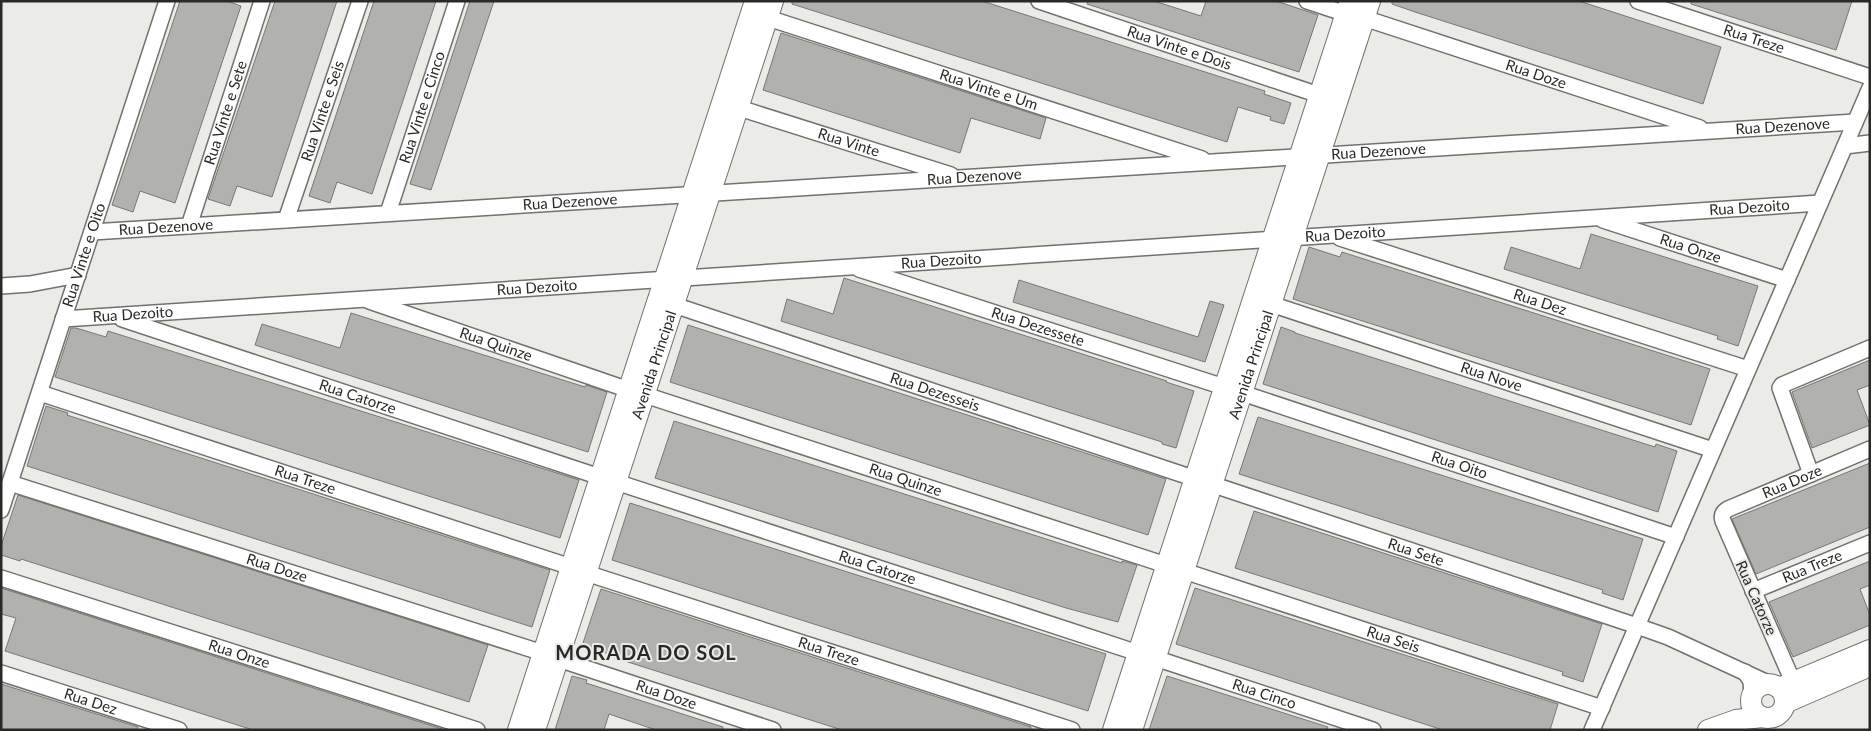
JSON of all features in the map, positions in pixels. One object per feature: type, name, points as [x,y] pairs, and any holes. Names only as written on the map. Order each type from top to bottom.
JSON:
[{"type":"street","name":"Rua Vinte e Oito","points":[[1,510],[167,1]]},
{"type":"street","name":"Rua Vinte e Sete","points":[[189,226],[262,1]]},
{"type":"street","name":"Rua Vinte e Seis","points":[[286,220],[360,1]]},
{"type":"street","name":"Rua Vinte e Cinco","points":[[388,213],[457,1]]},
{"type":"street","name":"Avenida Principal","points":[[535,730],[551,656],[701,194],[755,1]]},
{"type":"street","name":"Rua Vinte e Dois","points":[[1039,1],[1319,95]]},
{"type":"street","name":"Rua Doze","points":[[1307,1],[1357,9],[1708,130]]},
{"type":"street","name":"Rua Treze","points":[[1638,1],[1870,76]]},
{"type":"street","name":"Avenida Principal","points":[[1132,730],[1147,656],[1233,390],[1273,238],[1319,95],[1357,9]]},
{"type":"street","name":"Avenida Principal","points":[[1233,390],[1271,304],[1293,237],[1320,154],[1357,9]]},
{"type":"street","name":"Avenida Principal","points":[[701,194],[739,108],[771,10]]},
{"type":"street","name":"Rua Vinte e Um","points":[[771,10],[1211,162]]},
{"type":"street","points":[[1592,730],[1870,88]]},
{"type":"street","name":"Rua Vinte","points":[[739,108],[960,178]]},
{"type":"street","name":"Rua Dezenove","points":[[92,232],[1855,122]]},
{"type":"street","points":[[1844,146],[1870,143]]},
{"type":"street","name":"Rua Dezoito","points":[[64,319],[1820,203]]},
{"type":"street","name":"Rua Onze","points":[[1595,217],[1787,280]]},
{"type":"street","name":"Rua Dez","points":[[1331,235],[1748,368]]},
{"type":"street","name":"Rua Dezessete","points":[[852,267],[1233,390]]},
{"type":"street","points":[[1,286],[30,284],[78,275]]},
{"type":"street","name":"Avenida Principal","points":[[637,392],[674,305],[674,279]]},
{"type":"street","name":"Rua Quinze","points":[[363,299],[637,392],[1175,568]]},
{"type":"street","name":"Rua Nove","points":[[1271,304],[1713,450]]},
{"type":"street","name":"Rua Dezesseis","points":[[674,305],[1203,481]]},
{"type":"street","name":"Rua Catorze","points":[[114,316],[1147,656]]},
{"type":"street","points":[[1812,474],[1780,388],[1782,385],[1870,348]]},
{"type":"street","name":"Rua Oito","points":[[1233,390],[1676,536]]},
{"type":"street","name":"Rua Treze","points":[[40,393],[1072,730]]},
{"type":"street","name":"Rua Doze","points":[[1723,521],[1721,517],[1723,512],[1728,509],[1870,449]]},
{"type":"street","name":"Rua Sete","points":[[1203,481],[1668,637],[1781,687]]},
{"type":"street","name":"Rua Doze","points":[[10,483],[551,656],[773,730]]},
{"type":"street","name":"Rua Catorze","points":[[1723,521],[1754,591],[1781,687]]},
{"type":"street","name":"Rua Treze","points":[[1754,591],[1870,543]]},
{"type":"street","name":"Rua Seis","points":[[1175,568],[1602,708]]},
{"type":"street","name":"Rua Onze","points":[[1,578],[477,730]]},
{"type":"street","points":[[1781,687],[1870,650]]},
{"type":"street","name":"Avenida Principal","points":[[518,730],[551,656]]},
{"type":"street","name":"Avenida Principal","points":[[1113,730],[1147,656]]},
{"type":"street","name":"Rua Cinco","points":[[1147,656],[1373,730]]},
{"type":"street","points":[[1736,720],[1759,687],[1781,687],[1870,666]]},
{"type":"street","points":[[1745,672],[1751,681],[1754,710],[1762,717]]},
{"type":"street","name":"Rua Dez","points":[[1,673],[179,730]]},
{"type":"street","points":[[1708,730],[1736,720],[1762,717],[1773,718],[1782,711],[1781,687]]},
{"type":"building","points":[[180,1],[227,1],[241,6],[175,203],[140,191],[133,212],[112,205]]},
{"type":"building","points":[[275,1],[337,1],[272,197],[237,186],[230,206],[208,199]]},
{"type":"building","points":[[374,1],[436,1],[372,194],[337,182],[330,203],[309,196]]},
{"type":"building","points":[[470,1],[494,1],[431,190],[410,184]]},
{"type":"building","points":[[792,1],[982,1],[1265,91],[1264,94],[1291,103],[1284,124],[1270,120],[1271,117],[1238,107],[1227,142],[792,4]]},
{"type":"building","points":[[1088,1],[1154,1],[1201,16],[1206,1],[1276,1],[1318,15],[1299,72],[1087,4]]},
{"type":"building","points":[[1392,1],[1579,1],[1721,47],[1703,104],[1415,12],[1392,4]]},
{"type":"building","points":[[1691,1],[1852,1],[1836,50],[1691,4]]},
{"type":"building","points":[[781,33],[1046,118],[1040,139],[971,118],[960,153],[763,90]]},
{"type":"building","points":[[1591,234],[1758,286],[1738,346],[1717,339],[1718,336],[1504,269],[1511,247],[1580,269]]},
{"type":"building","points":[[1309,247],[1340,257],[1342,252],[1710,369],[1691,425],[1293,299]]},
{"type":"building","points":[[844,278],[1194,391],[1176,448],[781,321],[787,299],[833,314]]},
{"type":"building","points":[[1019,280],[1198,337],[1210,301],[1224,305],[1205,362],[1013,302]]},
{"type":"building","points":[[351,313],[585,387],[586,385],[607,392],[588,452],[255,345],[262,324],[340,348]]},
{"type":"building","points":[[688,325],[1166,479],[1148,535],[670,382]]},
{"type":"building","points":[[1281,327],[1655,447],[1656,444],[1677,451],[1658,512],[1263,384]]},
{"type":"building","points":[[71,328],[106,337],[108,331],[579,480],[560,538],[55,377]]},
{"type":"building","points":[[1870,360],[1870,385],[1857,390],[1870,425],[1812,448],[1792,392]]},
{"type":"building","points":[[46,406],[68,413],[67,415],[550,570],[532,627],[27,466]]},
{"type":"building","points":[[1258,417],[1643,539],[1623,600],[1602,593],[1603,590],[1239,474]]},
{"type":"building","points":[[674,421],[1122,563],[1122,561],[1137,565],[1118,622],[1066,608],[655,478]]},
{"type":"building","points":[[1870,463],[1870,527],[1756,574],[1732,519]]},
{"type":"building","points":[[18,495],[488,645],[469,702],[21,559],[20,561],[1,555],[1,546]]},
{"type":"building","points":[[630,503],[1106,654],[1088,711],[612,560]]},
{"type":"building","points":[[1254,511],[1602,624],[1583,682],[1562,675],[1563,672],[1235,568]]},
{"type":"building","points":[[1870,561],[1870,585],[1860,589],[1870,615],[1870,625],[1793,657],[1769,602]]},
{"type":"building","points":[[1,588],[442,730],[253,730],[5,651],[16,618],[1,614]]},
{"type":"building","points":[[1195,588],[1558,704],[1550,730],[1443,730],[1176,644]]},
{"type":"building","points":[[601,589],[1031,727],[1031,730],[842,730],[609,656],[609,654],[582,646]]},
{"type":"building","points":[[572,676],[587,680],[586,683],[723,727],[723,730],[656,730],[609,714],[604,730],[555,730]]},
{"type":"building","points":[[1167,676],[1328,727],[1327,730],[1149,730]]},
{"type":"building","points":[[1,684],[138,727],[138,730],[1,730]]},
{"type":"district","name":"MORADA DO SOL","points":[[646,653]]}]
